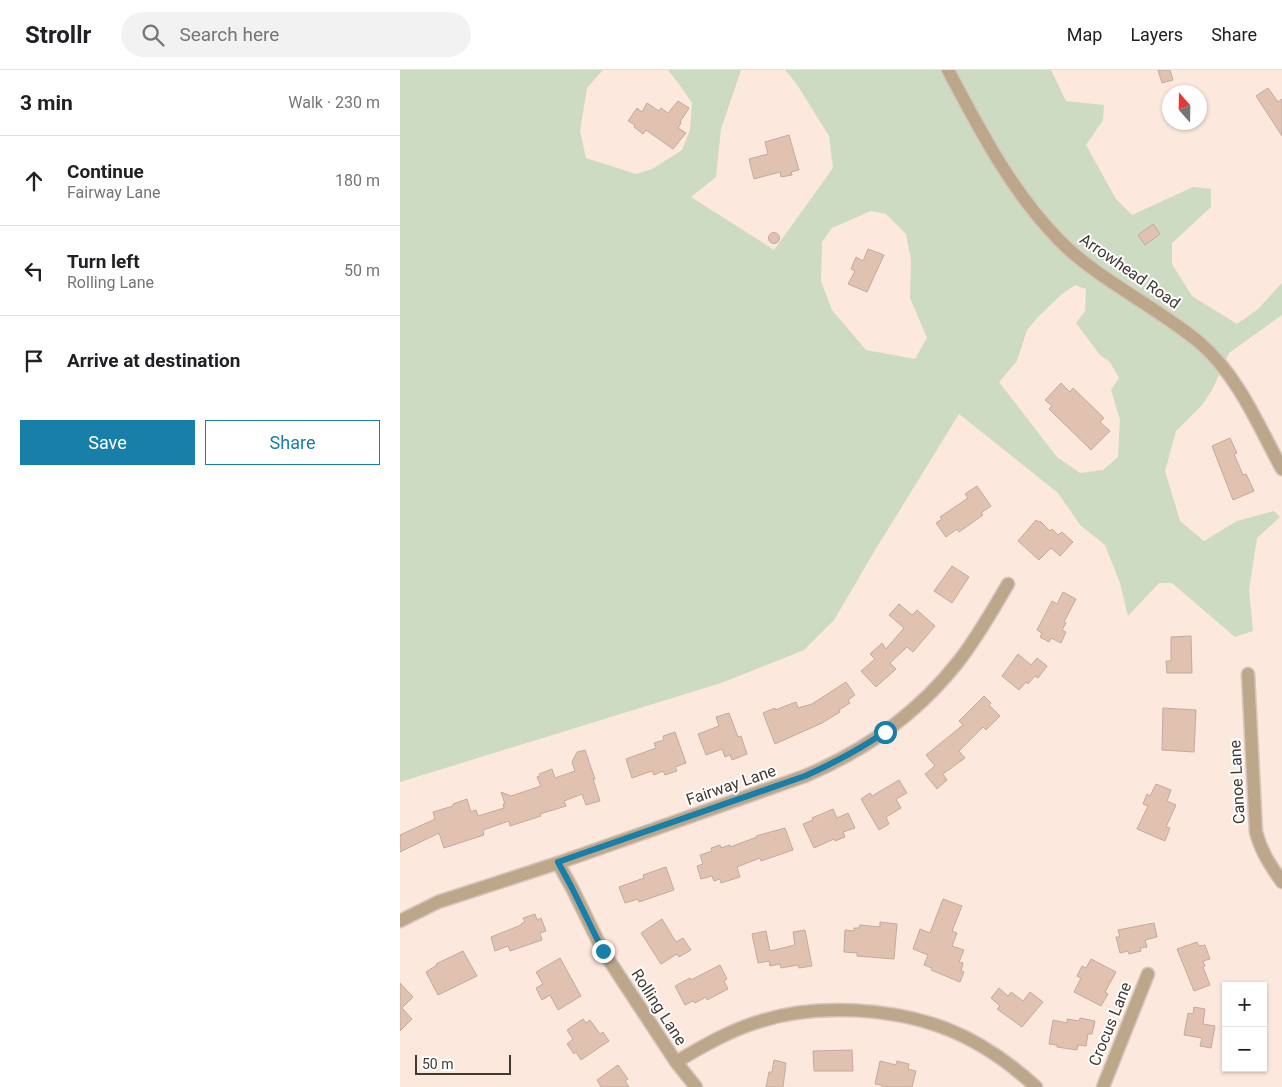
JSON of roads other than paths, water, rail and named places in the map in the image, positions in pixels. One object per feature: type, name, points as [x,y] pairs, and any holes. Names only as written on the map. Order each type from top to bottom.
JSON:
[{"type":"street","name":"Arrowhead Road","points":[[948,70],[1005,174],[1033,213],[1061,242],[1089,265],[1171,320],[1207,350],[1223,367],[1238,388],[1282,469]]},
{"type":"street","name":"Fairway Lane","points":[[400,921],[438,902],[805,776],[862,747],[885,732],[931,693],[975,639],[1008,584]]},
{"type":"street","name":"Canoe Lane","points":[[1248,674],[1256,832],[1264,857],[1282,882]]},
{"type":"street","name":"Rolling Lane","points":[[558,862],[603,951],[676,1062],[696,1087]]},
{"type":"street","name":"Crocus Lane","points":[[1103,1087],[1148,974]]},
{"type":"street","points":[[676,1062],[714,1040],[762,1020],[810,1012],[837,1010],[871,1012],[915,1020],[960,1035],[1021,1074],[1036,1087]]}]
